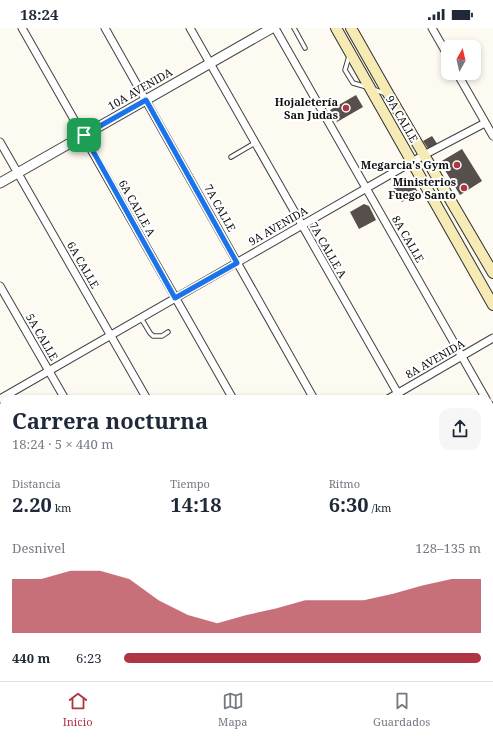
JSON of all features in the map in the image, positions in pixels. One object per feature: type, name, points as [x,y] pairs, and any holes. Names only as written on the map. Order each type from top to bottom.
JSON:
[{"type":"main road","name":"9A CALLE","points":[[336,28],[351,50],[370,88],[493,305]]},
{"type":"main road","name":"9A CALLE","points":[[353,35],[493,273]]},
{"type":"street","name":"6A CALLE A","points":[[22,28],[231,395]]},
{"type":"street","name":"7A CALLE","points":[[105,28],[312,395]]},
{"type":"street","name":"7A CALLE A","points":[[190,28],[399,395]]},
{"type":"street","name":"10A AVENIDA","points":[[0,183],[272,28]]},
{"type":"street","name":"8A CALLE","points":[[275,28],[484,395]]},
{"type":"street","points":[[432,28],[441,44]]},
{"type":"street","points":[[461,80],[493,136]]},
{"type":"street","name":"9A AVENIDA","points":[[7,395],[424,155],[486,123]]},
{"type":"street","name":"6A CALLE","points":[[0,142],[145,395]]},
{"type":"street","name":"5A CALLE","points":[[0,286],[63,395]]},
{"type":"street","name":"8A AVENIDA","points":[[402,395],[493,338]]},
{"type":"lane","points":[[294,28],[305,48]]},
{"type":"lane","points":[[370,88],[389,95]]},
{"type":"lane","points":[[231,157],[255,143]]},
{"type":"lane","points":[[141,318],[153,336],[162,336],[168,332]]},
{"type":"building","name":"Hojaletería San Judas","points":[[356,95],[363,107],[337,122],[330,110]]},
{"type":"building","points":[[432,136],[438,145],[429,150],[423,141]]},
{"type":"building","points":[[462,149],[482,181],[460,195],[440,162]]},
{"type":"building","points":[[410,179],[418,192],[402,202],[394,188]]},
{"type":"building","points":[[364,204],[369,206],[376,220],[359,229],[350,212]]},
{"type":"place","name":"Hojaletería San Judas","points":[[346,108]]},
{"type":"place","name":"Megarcia's Gym","points":[[457,165]]},
{"type":"place","name":"Ministerios Fuego Santo","points":[[464,188]]},
{"type":"route","points":[[146,100],[237,263],[175,298],[84,135],[146,100]]}]
